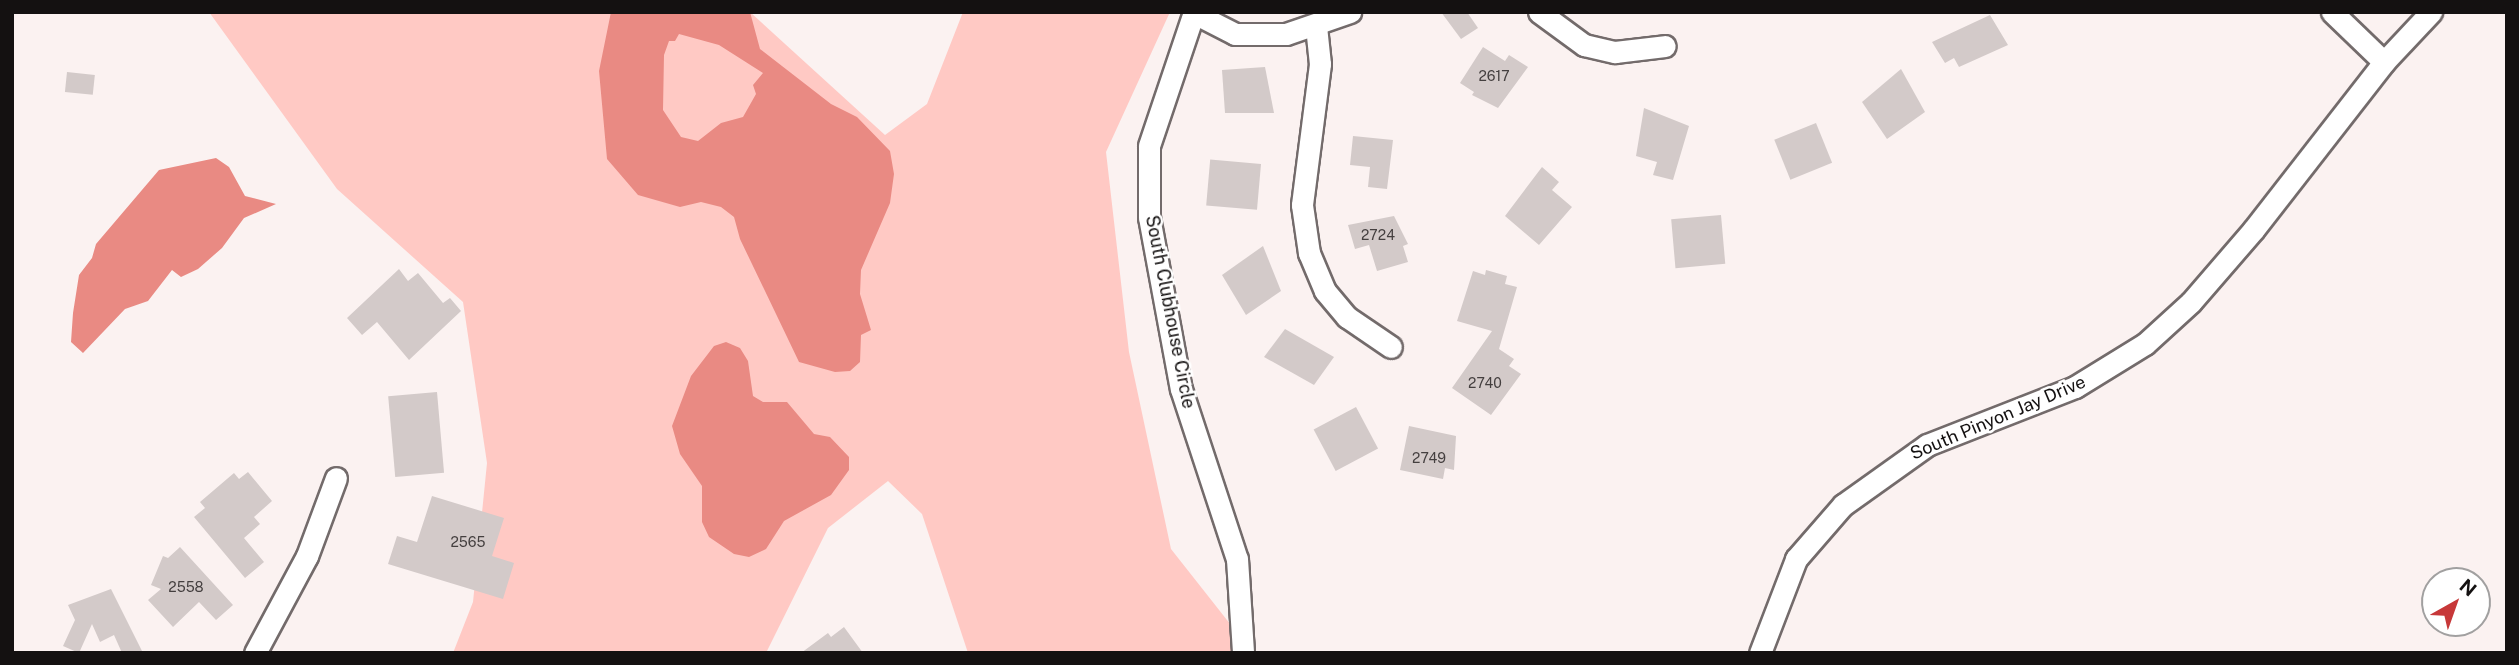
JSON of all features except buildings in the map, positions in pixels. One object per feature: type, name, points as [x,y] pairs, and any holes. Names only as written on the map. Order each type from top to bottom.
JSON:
[{"type":"street","points":[[1194,13],[1235,34],[1286,34],[1317,26],[1350,12]]},
{"type":"street","points":[[1539,12],[1584,45],[1615,52],[1665,46]]},
{"type":"street","points":[[2332,12],[2384,62]]},
{"type":"street","name":"South Pinyon Jay Drive","points":[[1760,653],[1796,559],[1843,505],[1927,445],[2076,387],[2144,344],[2191,302],[2255,229],[2384,62],[2431,12]]},
{"type":"street","name":"South Clubhouse Circle","points":[[1194,13],[1149,146],[1149,217],[1181,389],[1237,559],[1243,653]]},
{"type":"street","points":[[1317,26],[1320,64],[1302,205],[1309,253],[1325,291],[1348,317],[1391,347]]},
{"type":"street","points":[[255,653],[307,556],[336,478]]},
{"type":"shaded area","points":[[209,12],[750,12],[885,135],[927,104],[963,12],[1170,12],[1106,152],[1129,352],[1171,549],[1253,653],[968,653],[922,514],[888,481],[828,528],[766,653],[453,653],[473,602],[487,463],[463,302],[337,189]]},
{"type":"shaded area","points":[[611,12],[750,12],[760,49],[831,104],[857,117],[890,151],[894,174],[890,203],[861,270],[860,294],[871,330],[861,335],[860,362],[850,371],[835,372],[799,362],[740,239],[734,217],[721,207],[701,202],[680,207],[638,195],[607,159],[599,71]],"holes":[[[679,34],[719,45],[763,73],[753,85],[756,94],[743,117],[721,123],[698,141],[681,137],[663,110],[664,55],[669,41],[675,41]]]},
{"type":"shaded area","points":[[216,158],[229,167],[245,196],[276,204],[244,218],[222,248],[198,269],[181,277],[172,270],[148,301],[125,309],[83,353],[71,342],[73,313],[79,275],[92,258],[96,244],[159,170]]},
{"type":"shaded area","points":[[726,342],[740,348],[748,361],[753,396],[763,402],[787,402],[814,434],[830,437],[849,457],[849,470],[831,495],[784,521],[766,549],[749,557],[734,554],[709,537],[702,522],[702,486],[680,454],[672,426],[691,376],[714,346]]}]
